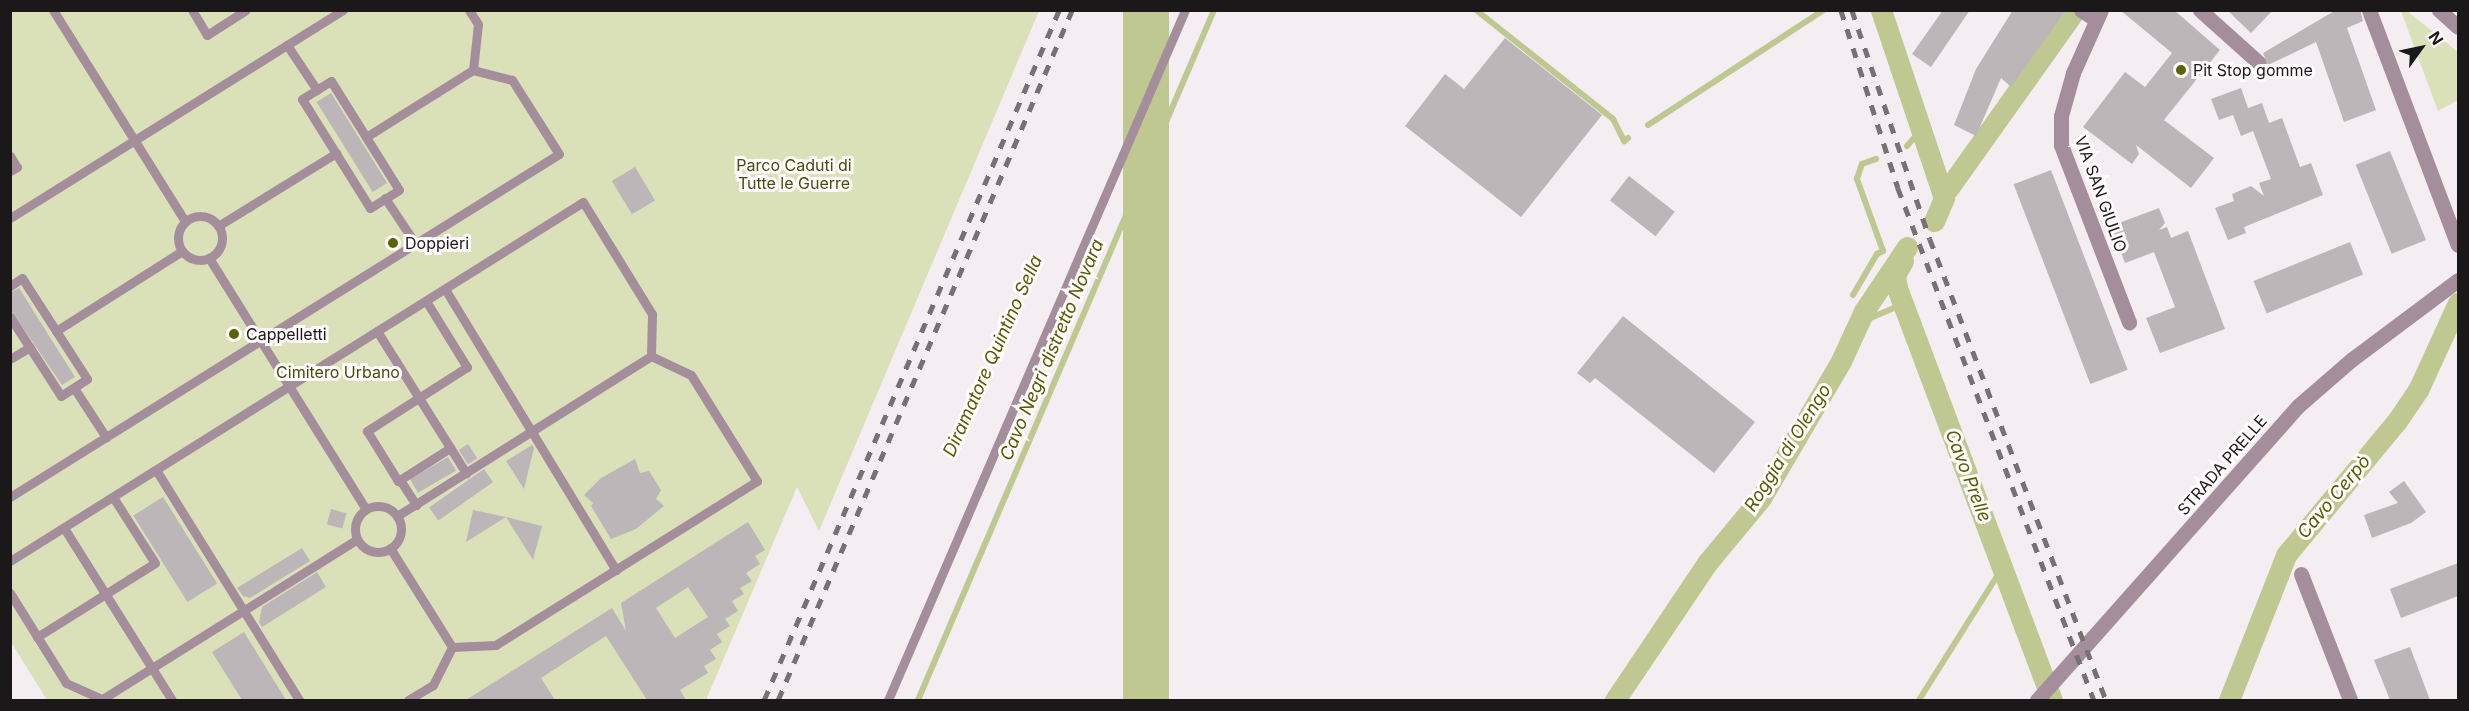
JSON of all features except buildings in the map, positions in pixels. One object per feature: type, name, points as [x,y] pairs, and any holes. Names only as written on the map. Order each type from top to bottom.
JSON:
[{"type":"street","points":[[2200,10],[2259,63]]},
{"type":"street","points":[[2369,10],[2458,245]]},
{"type":"street","points":[[2439,10],[2458,27]]},
{"type":"street","name":"VIA SAN GIULIO","points":[[2090,13],[2061,116],[2061,145],[2129,322]]},
{"type":"street","name":"STRADA PRELLE","points":[[2037,700],[2298,406],[2351,360],[2458,280]]},
{"type":"street","points":[[2301,573],[2350,700]]},
{"type":"lane","points":[[53,10],[185,221]]},
{"type":"lane","points":[[192,10],[207,35],[246,10]]},
{"type":"lane","points":[[10,218],[343,10]]},
{"type":"lane","points":[[470,10],[478,24],[473,70]]},
{"type":"lane","points":[[888,700],[1185,10]]},
{"type":"lane","points":[[287,45],[316,90]]},
{"type":"lane","points":[[10,497],[559,154],[512,80],[473,70],[366,137]]},
{"type":"lane","points":[[330,81],[399,190],[370,208],[302,99],[316,90],[330,81]]},
{"type":"lane","points":[[218,226],[336,153]]},
{"type":"lane","points":[[10,156],[17,167],[10,171]]},
{"type":"lane","points":[[385,198],[416,243]]},
{"type":"lane","points":[[10,561],[583,202],[652,314],[651,356]]},
{"type":"lane","points":[[199,216],[218,226],[221,244],[208,258],[191,258],[182,251],[177,238],[185,221],[199,216]]},
{"type":"lane","points":[[56,331],[182,251]]},
{"type":"lane","points":[[208,258],[366,509]]},
{"type":"lane","points":[[10,286],[22,278],[87,379],[61,396],[10,318]]},
{"type":"lane","points":[[445,289],[616,570]]},
{"type":"lane","points":[[416,505],[367,431],[468,368],[426,301]]},
{"type":"lane","points":[[377,331],[466,473]]},
{"type":"lane","points":[[10,359],[30,347]]},
{"type":"lane","points":[[397,516],[651,356]]},
{"type":"lane","points":[[452,646],[496,645],[757,481],[691,375],[651,356]]},
{"type":"lane","points":[[74,388],[106,437]]},
{"type":"lane","points":[[400,480],[450,448]]},
{"type":"lane","points":[[156,470],[298,700]]},
{"type":"lane","points":[[37,637],[155,563],[113,497]]},
{"type":"lane","points":[[379,505],[397,516],[401,530],[390,548],[376,552],[357,539],[355,526],[366,509],[379,505]]},
{"type":"lane","points":[[64,528],[171,700]]},
{"type":"lane","points":[[10,593],[66,683],[104,699],[357,539]]},
{"type":"lane","points":[[390,548],[452,646]]},
{"type":"lane","points":[[408,700],[433,685],[452,646]]},
{"type":"green space","name":"Cimitero Urbano","points":[[11,11],[1039,11],[819,531],[797,487],[706,700],[47,700],[11,642]]},
{"type":"green space","points":[[2401,11],[2407,11],[2458,52],[2458,100],[2438,111]]},
{"type":"water","points":[[1123,11],[1169,11],[1169,700],[1123,700]]},
{"type":"waterway","name":"Cavo Negri distretto Novara","points":[[918,700],[1214,10]]},
{"type":"waterway","name":"Cavo Negri distretto Novara","points":[[1476,10],[1613,119],[1624,141],[1628,138]]},
{"type":"waterway","name":"Cavo Negri distretto Novara","points":[[1648,125],[1824,10]]},
{"type":"waterway","name":"Cavo Prelle","points":[[1881,10],[1944,198],[1934,221]]},
{"type":"waterway","name":"Roggia di Olengo","points":[[1948,189],[2075,10]]},
{"type":"waterway","points":[[1907,146],[1920,131]]},
{"type":"waterway","points":[[1853,295],[1877,254],[1883,251],[1857,179],[1862,164],[1876,159]]},
{"type":"waterway","name":"Roggia di Olengo","points":[[1615,700],[1707,563],[1761,498],[1841,361],[1864,311],[1907,247]]},
{"type":"waterway","name":"Cavo Prelle","points":[[1903,261],[1895,275],[1897,288],[2052,700]]},
{"type":"waterway","name":"Cavo Cerpò","points":[[2229,700],[2286,555],[2397,421],[2419,388],[2458,303]]},
{"type":"waterway","points":[[1859,323],[1903,304]]},
{"type":"waterway","points":[[1919,700],[2002,568]]},
{"type":"railway","points":[[764,700],[1059,10]]},
{"type":"railway","points":[[778,700],[1072,10]]},
{"type":"railway","points":[[1841,10],[1898,188],[2094,700]]},
{"type":"railway","points":[[1852,10],[1930,239],[2106,700]]},
{"type":"place","name":"Pit Stop gomme","points":[[2181,70]]},
{"type":"place","name":"Doppieri","points":[[393,243]]},
{"type":"place","name":"Cappelletti","points":[[234,334]]},
{"type":"park label","name":"Parco Caduti di Tutte le Guerre","points":[[794,174]]},
{"type":"water label","name":"Diramatore Quintino Sella","points":[[993,356]]}]
